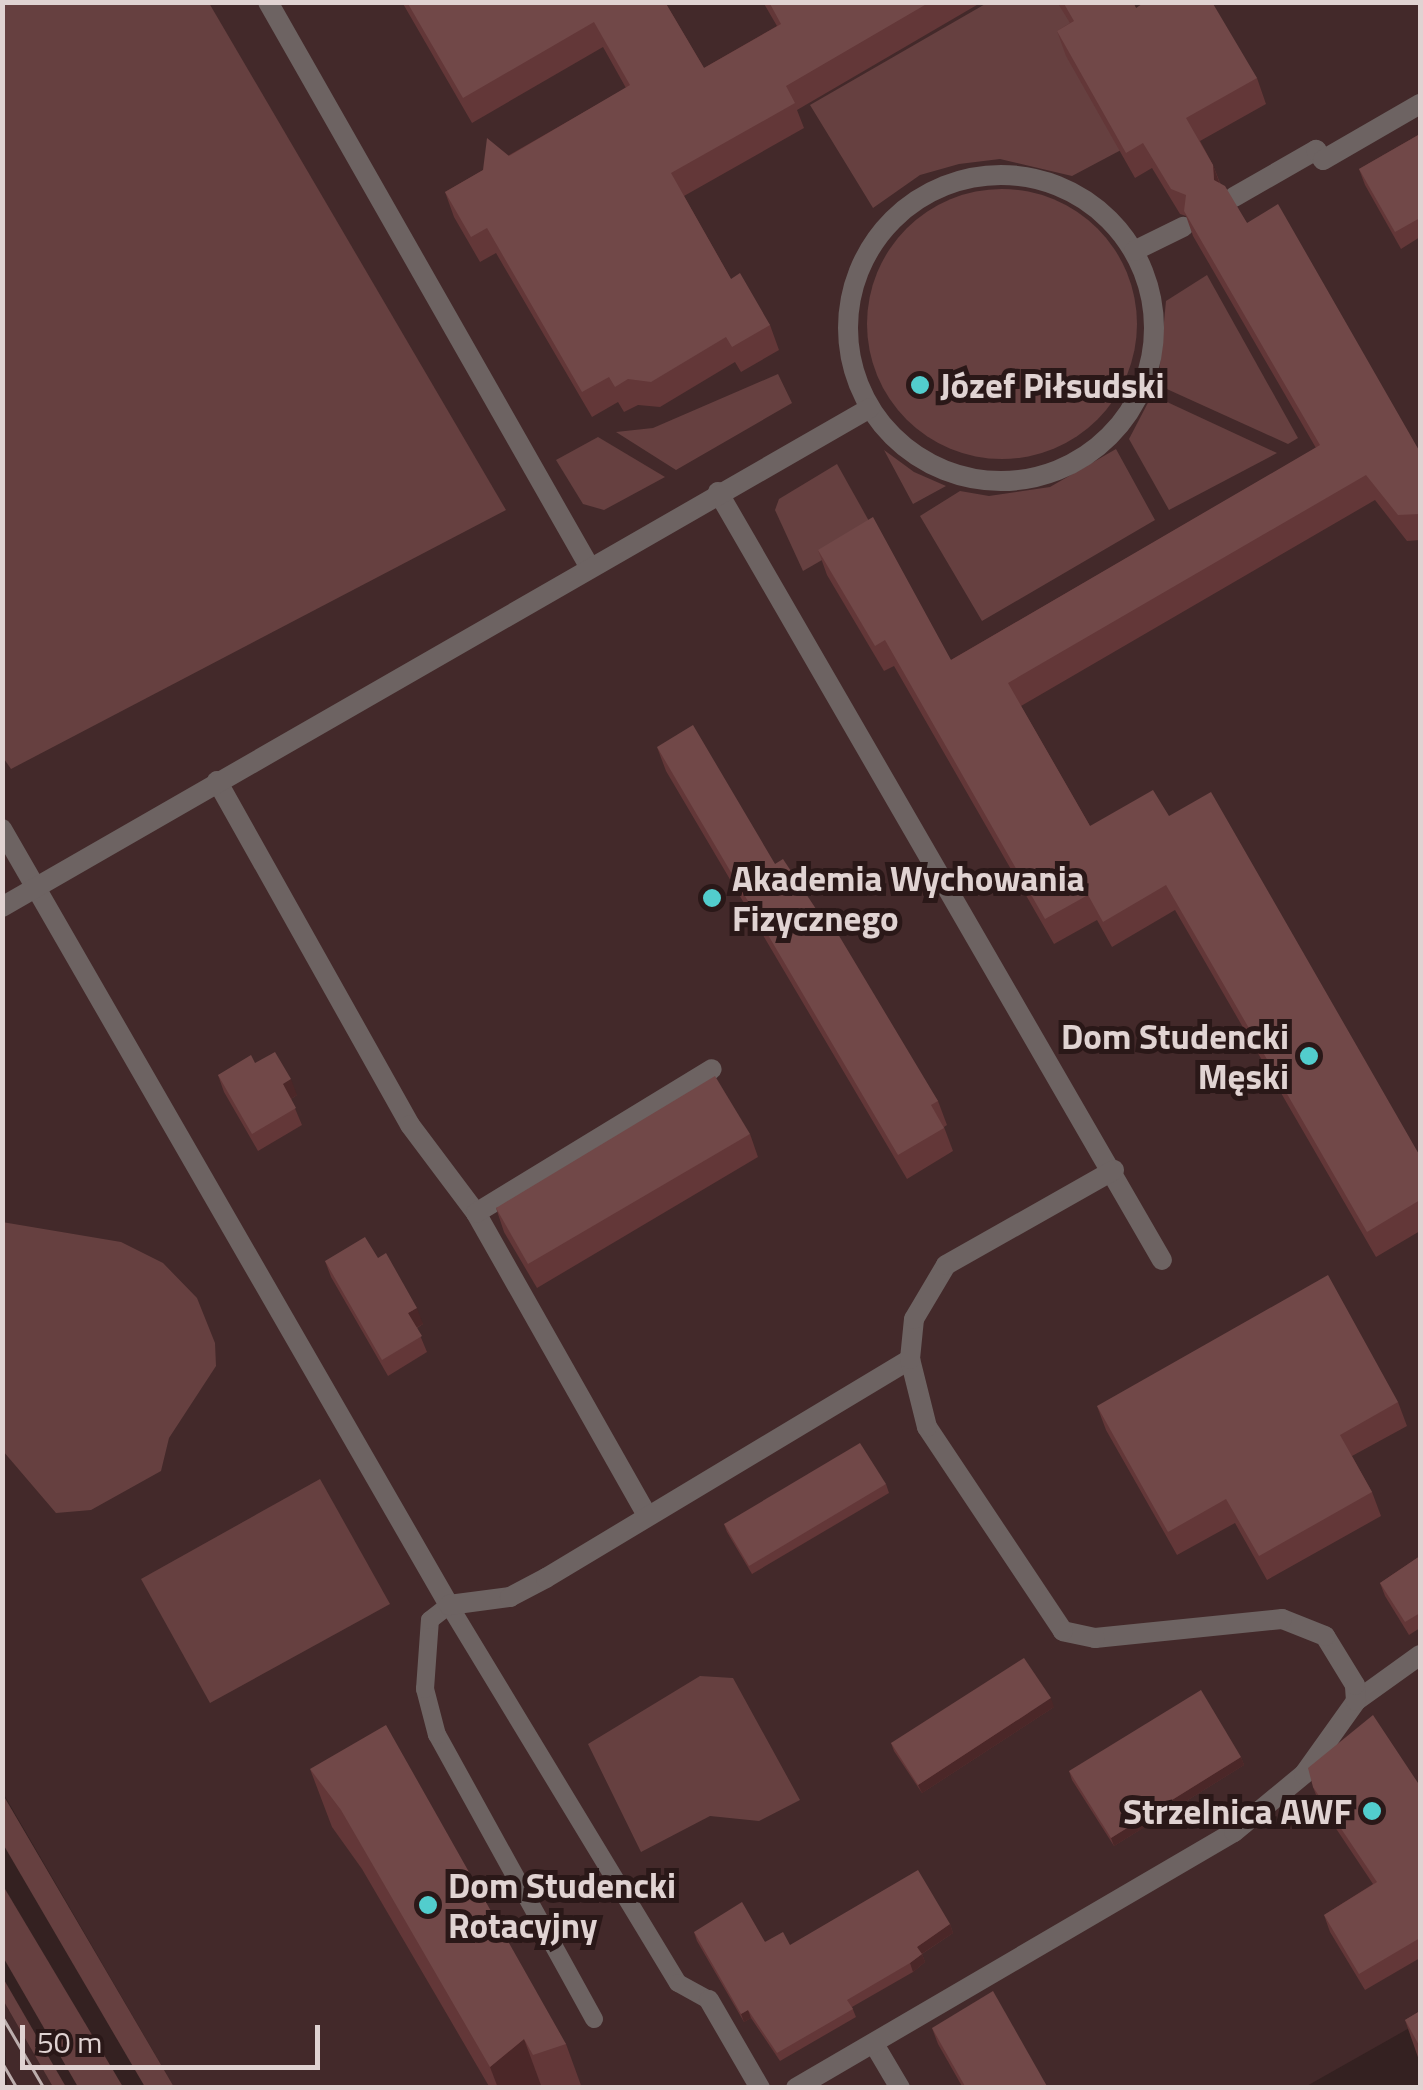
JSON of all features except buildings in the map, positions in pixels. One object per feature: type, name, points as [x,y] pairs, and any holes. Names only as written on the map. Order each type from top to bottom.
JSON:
[{"type":"street","points":[[268,2],[590,568]]},
{"type":"street","points":[[1234,197],[1316,150],[1323,160],[1420,104]]},
{"type":"street","points":[[1004,173],[1057,184],[1104,213],[1134,252],[1152,301],[1154,348],[1140,393],[1114,432],[1076,462],[1032,478],[985,480],[939,469],[899,444],[870,408],[849,356],[848,302],[866,250],[902,209],[950,182],[1004,173]]},
{"type":"street","points":[[1134,252],[1183,227]]},
{"type":"street","points":[[2,907],[870,408]]},
{"type":"street","points":[[718,492],[1114,1170],[1162,1260]]},
{"type":"street","points":[[217,781],[410,1124],[476,1213],[648,1515]]},
{"type":"street","points":[[2,829],[449,1605],[510,1597],[910,1360]]},
{"type":"street","points":[[476,1213],[712,1069]]},
{"type":"street","points":[[1114,1170],[946,1265],[914,1319],[910,1360],[927,1427],[1064,1631],[1095,1638],[1282,1619],[1325,1636],[1355,1684],[1356,1701]]},
{"type":"street","points":[[796,2088],[1234,1832],[1304,1774],[1356,1701],[1420,1655]]},
{"type":"street","points":[[708,2000],[760,2088]]},
{"type":"street","points":[[874,2044],[900,2088]]},
{"type":"lane","points":[[594,2019],[437,1736],[425,1689],[430,1620],[449,1605],[678,1983],[708,2000]]},
{"type":"shaded area","points":[[3,2],[209,3],[506,510],[11,769],[2,756]]},
{"type":"shaded area","name":"Akademia Wychowania Fizycznego","points":[[2,3],[1420,3],[1420,2022],[1305,2087],[174,2087],[3,1793]]},
{"type":"shaded area","points":[[987,3],[1059,3],[1085,48],[1121,150],[1072,176],[1000,159],[959,164],[920,175],[873,208],[810,105]]},
{"type":"shaded area","points":[[1002,189],[1054,199],[1097,229],[1127,272],[1137,324],[1127,376],[1097,419],[1054,449],[1002,459],[950,449],[907,419],[877,376],[867,324],[877,272],[907,229],[950,199]]},
{"type":"shaded area","points":[[1207,275],[1298,438],[1288,444],[1158,385],[1166,301]]},
{"type":"shaded area","points":[[778,374],[792,403],[676,470],[616,432],[653,428]]},
{"type":"shaded area","points":[[1152,395],[1277,453],[1169,510],[1129,439]]},
{"type":"shaded area","points":[[598,437],[665,477],[604,510],[583,504],[556,460]]},
{"type":"shaded area","points":[[1116,449],[1155,520],[982,621],[920,516],[960,491],[989,496],[1050,487]]},
{"type":"shaded area","points":[[884,450],[914,472],[946,486],[913,504]]},
{"type":"shaded area","points":[[837,464],[874,530],[803,571],[775,510],[779,499]]},
{"type":"shaded area","points":[[2,1222],[121,1242],[163,1263],[197,1298],[215,1343],[216,1366],[169,1438],[161,1471],[91,1510],[56,1513],[3,1451]]},
{"type":"shaded area","points":[[320,1479],[390,1604],[210,1703],[141,1579]]},
{"type":"shaded area","points":[[700,1676],[733,1678],[800,1800],[759,1821],[710,1816],[641,1852],[588,1744]]},
{"type":"shaded area","points":[[2,1793],[174,2087],[145,2087],[3,1844]]},
{"type":"shaded area","points":[[2,1884],[123,2087],[78,2087],[3,1957]]},
{"type":"shaded area","points":[[3,1978],[66,2087],[53,2087],[3,2000]]},
{"type":"shaded area","points":[[3,2000],[53,2087],[7,2087]]},
{"type":"tram line","points":[[2,2016],[44,2088]]},
{"type":"tram line","points":[[2,2062],[17,2088]]},
{"type":"place","name":"Józef Piłsudski","points":[[920,385]]},
{"type":"place","name":"Akademia Wychowania Fizycznego","points":[[712,898]]},
{"type":"place","name":"Dom Studencki Męski","points":[[1309,1056]]},
{"type":"place","name":"Strzelnica AWF","points":[[1372,1811]]},
{"type":"place","name":"Dom Studencki Rotacyjny","points":[[428,1905]]}]
